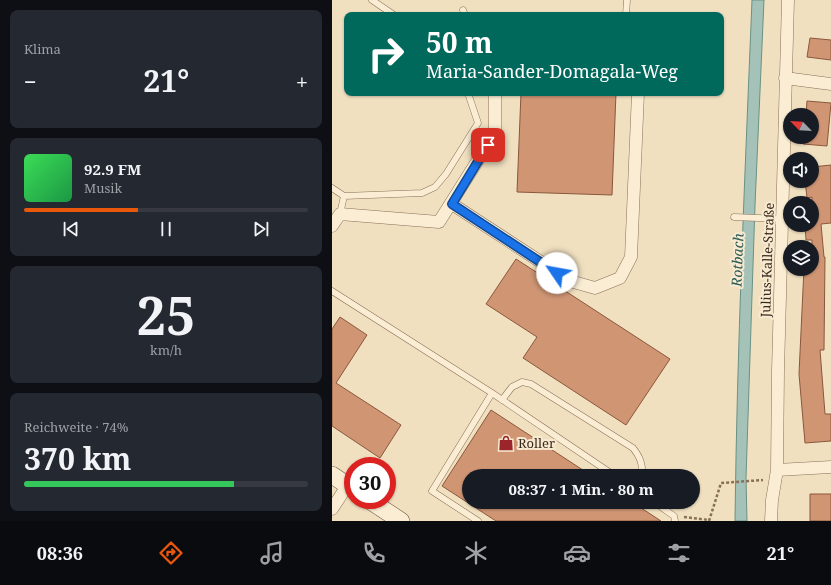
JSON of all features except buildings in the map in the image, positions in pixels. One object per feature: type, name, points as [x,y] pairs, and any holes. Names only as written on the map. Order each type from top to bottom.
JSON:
[{"type":"main road","points":[[332,475],[344,483]]},
{"type":"main road","points":[[384,509],[402,521]]},
{"type":"street","name":"Julius-Kalle-Straße","points":[[771,521],[772,500],[777,470],[778,371],[788,0]]},
{"type":"street","points":[[785,78],[831,84]]},
{"type":"street","points":[[332,226],[340,214],[439,222],[452,204],[495,133],[496,96]]},
{"type":"street","points":[[452,204],[570,281],[595,288],[620,278],[631,257],[638,96]]},
{"type":"street","points":[[777,470],[831,467]]},
{"type":"street","points":[[332,509],[344,494]]},
{"type":"lane","points":[[372,0],[390,12]]},
{"type":"lane","points":[[626,12],[627,0]]},
{"type":"lane","points":[[332,188],[344,196],[422,193],[435,187],[446,174],[478,123],[469,96]]},
{"type":"lane","points":[[340,214],[344,196]]},
{"type":"lane","points":[[734,217],[782,219]]},
{"type":"lane","points":[[332,291],[492,393],[605,469]]},
{"type":"lane","points":[[502,400],[512,387],[522,382],[531,384],[633,448],[640,456],[643,469]]},
{"type":"lane","points":[[478,521],[432,491],[492,393]]},
{"type":"lane","points":[[663,509],[675,518]]},
{"type":"path","points":[[675,518],[709,520],[721,484],[726,482],[752,481]]},
{"type":"water","points":[[752,0],[764,0],[755,205],[746,478],[747,521],[735,521],[739,326]]},
{"type":"place","name":"Roller","points":[[506,443]]},
{"type":"route","points":[[488,145],[452,204],[557,273]]},
{"type":"water label","name":"Rotbach","points":[[737,260]]}]
